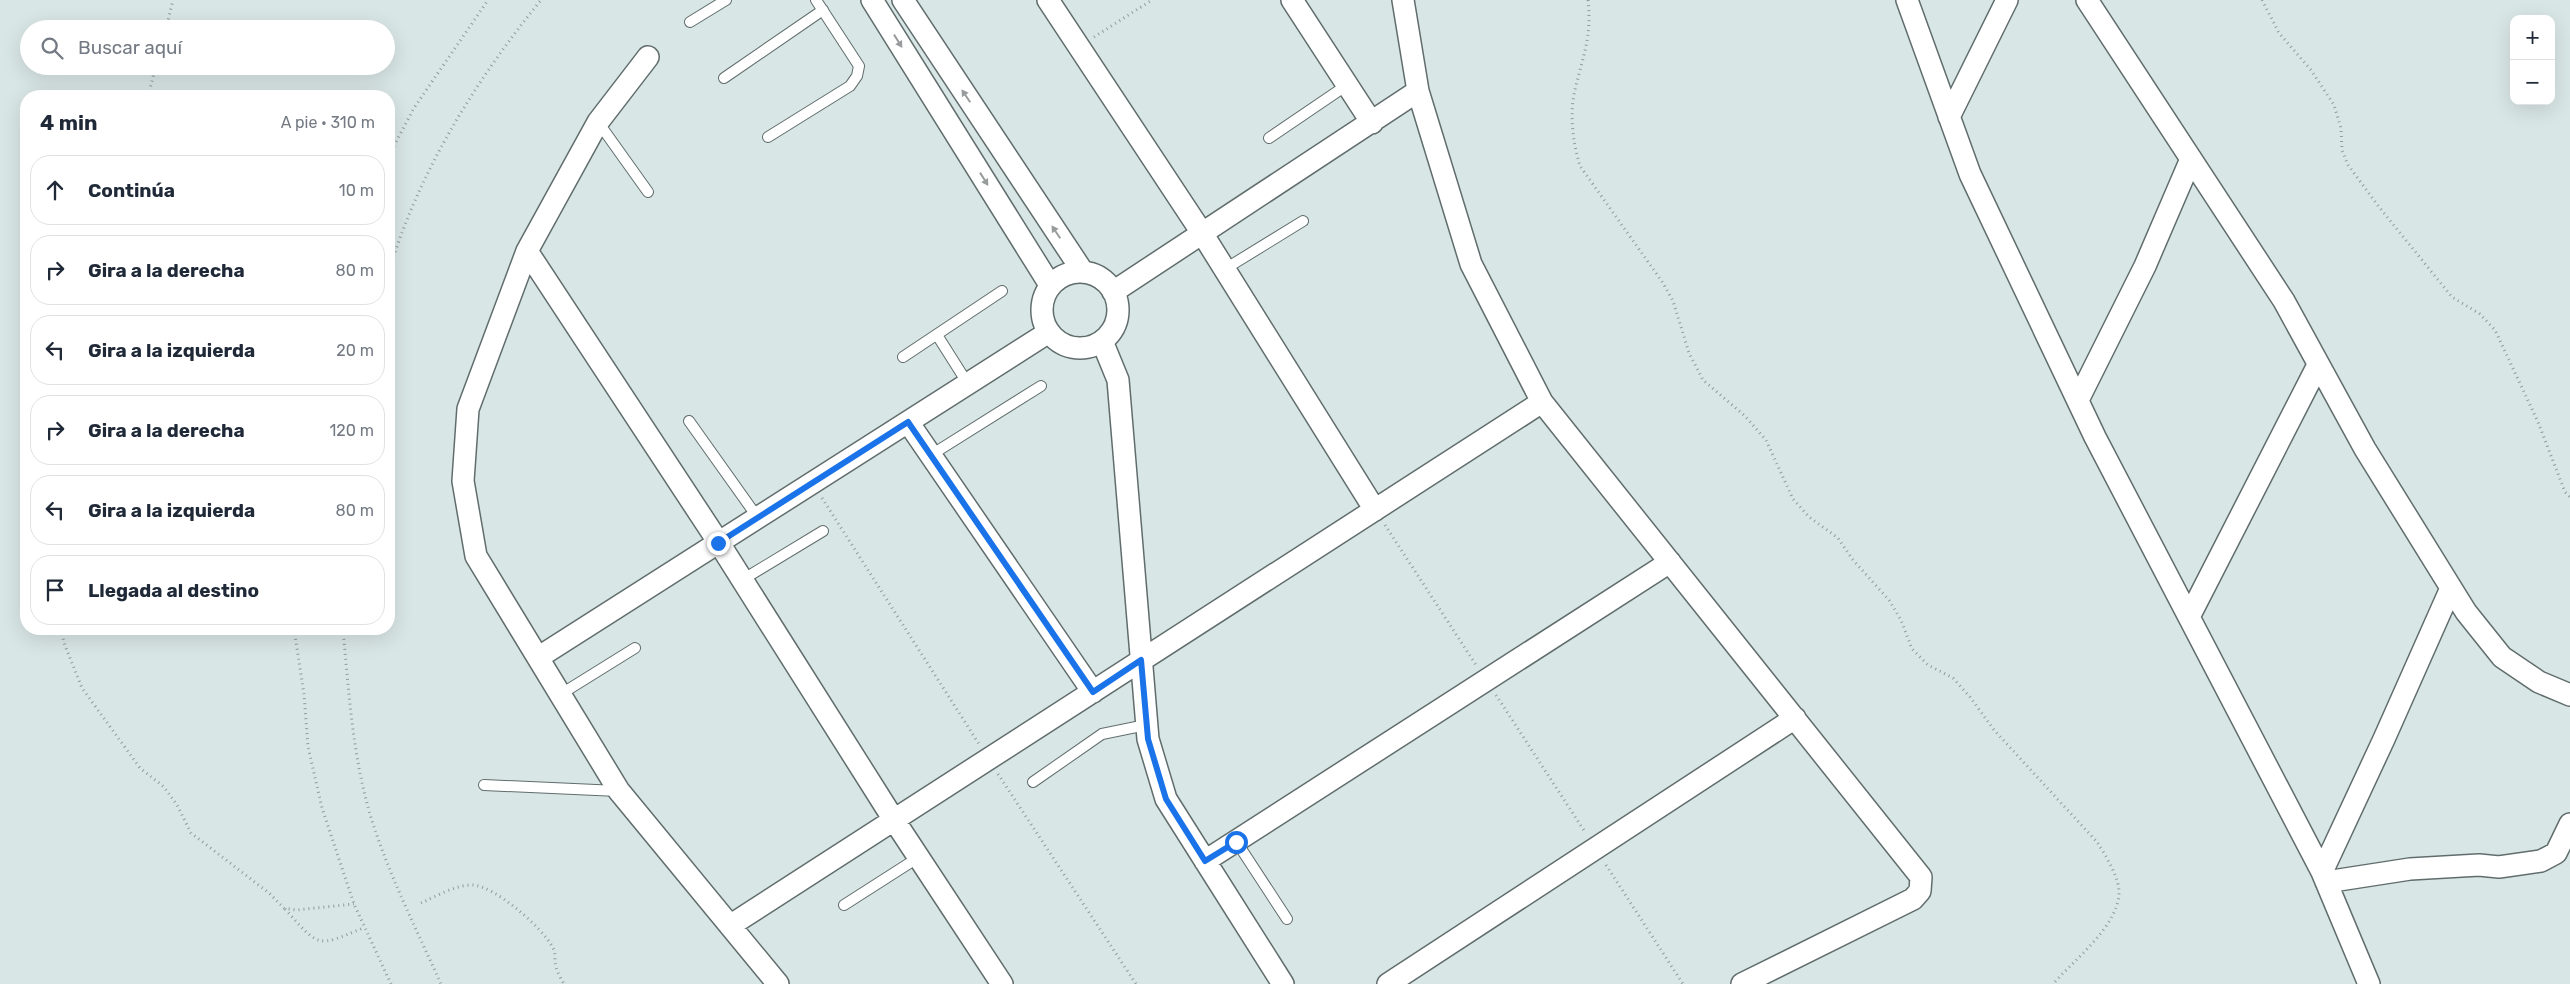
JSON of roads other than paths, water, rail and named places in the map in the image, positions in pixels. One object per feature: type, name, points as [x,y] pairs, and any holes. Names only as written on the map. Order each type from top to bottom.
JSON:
[{"type":"street","points":[[902,0],[1083,272]]},
{"type":"street","points":[[1048,0],[1202,233],[1376,510]]},
{"type":"street","points":[[1292,0],[1372,123]]},
{"type":"street","points":[[1403,0],[1418,91],[1471,264],[1542,402],[1921,877],[1920,891],[1913,898],[1742,984]]},
{"type":"street","points":[[1907,0],[1970,174],[2078,400],[2324,877],[2369,984]]},
{"type":"street","points":[[1949,117],[2007,0]]},
{"type":"street","points":[[2087,0],[2284,301],[2365,449],[2466,612],[2502,657],[2539,682],[2570,695]]},
{"type":"street","points":[[875,1],[1050,286]]},
{"type":"street","points":[[648,57],[598,122],[526,251],[468,409],[463,481],[476,556],[619,791],[778,984]]},
{"type":"street","points":[[1113,292],[1418,91]]},
{"type":"street","points":[[2078,400],[2145,266],[2191,159]]},
{"type":"street","points":[[526,251],[718,543],[894,820],[1002,984]]},
{"type":"street","points":[[1083,272],[1100,278],[1113,292],[1118,309],[1114,328],[1102,341],[1085,348],[1067,346],[1051,336],[1042,320],[1042,302],[1050,286],[1065,275],[1083,272]]},
{"type":"street","points":[[539,657],[1049,332]]},
{"type":"street","points":[[1102,341],[1118,380],[1148,739],[1166,799],[1283,984]]},
{"type":"street","points":[[2189,617],[2318,365]]},
{"type":"street","points":[[730,925],[1542,402]]},
{"type":"street","points":[[908,422],[1093,692]]},
{"type":"street","points":[[1205,861],[1670,562]]},
{"type":"street","points":[[2324,877],[2451,588]]},
{"type":"street","points":[[1388,984],[1794,718]]},
{"type":"street","points":[[2324,877],[2410,868],[2479,865],[2499,867],[2541,861],[2556,853],[2570,824]]},
{"type":"lane","points":[[690,22],[726,0]]},
{"type":"lane","points":[[768,137],[850,86],[857,76],[859,66],[816,0]]},
{"type":"lane","points":[[724,78],[823,10]]},
{"type":"lane","points":[[1269,138],[1347,84]]},
{"type":"lane","points":[[598,122],[648,192]]},
{"type":"lane","points":[[1225,269],[1303,221]]},
{"type":"lane","points":[[903,357],[1002,291]]},
{"type":"lane","points":[[937,335],[968,384]]},
{"type":"lane","points":[[931,455],[1041,386]]},
{"type":"lane","points":[[689,421],[758,518]]},
{"type":"lane","points":[[742,580],[823,531]]},
{"type":"lane","points":[[561,694],[635,648]]},
{"type":"lane","points":[[1033,782],[1102,734],[1146,725]]},
{"type":"lane","points":[[484,785],[619,791]]},
{"type":"lane","points":[[1236,842],[1287,919]]},
{"type":"lane","points":[[844,905],[919,857]]}]
